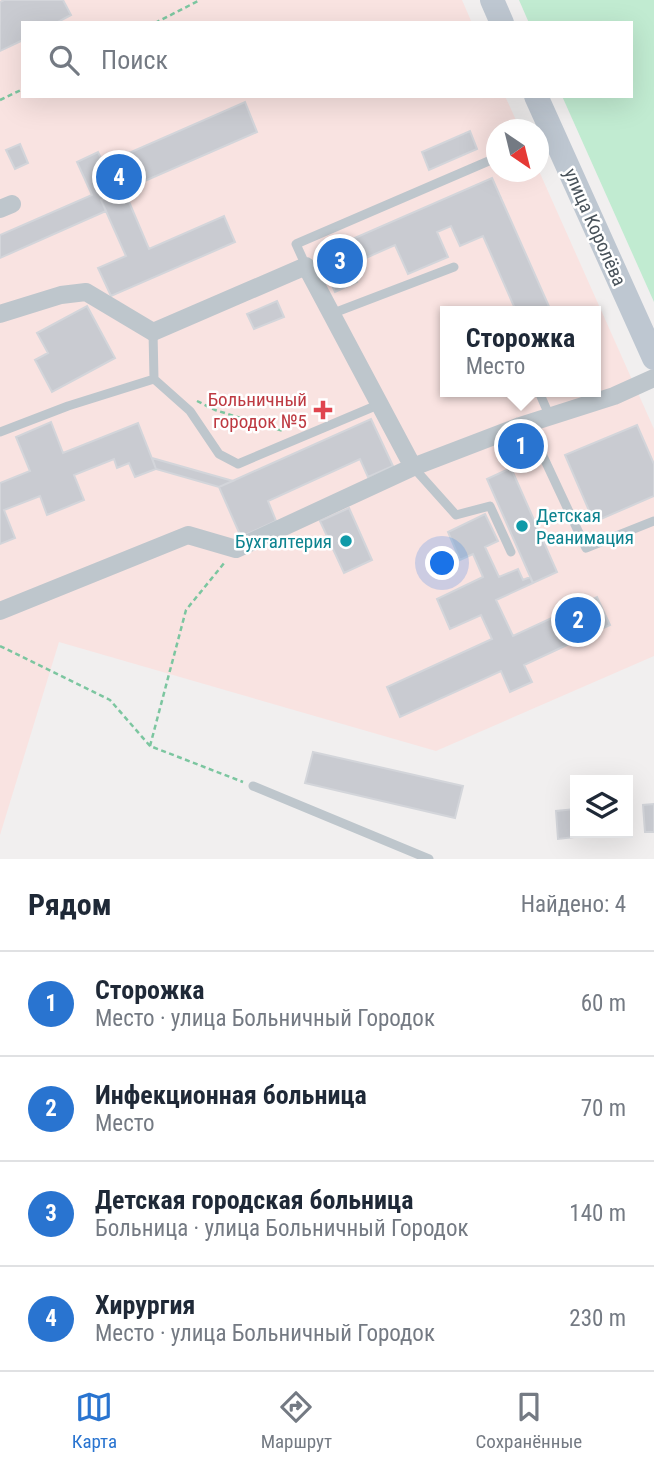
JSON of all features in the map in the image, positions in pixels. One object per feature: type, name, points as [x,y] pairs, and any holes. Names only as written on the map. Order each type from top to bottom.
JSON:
[{"type":"street","points":[[492,0],[501,21]]},
{"type":"street","name":"улица Королёва","points":[[537,98],[654,358]]},
{"type":"street","points":[[0,314],[61,296],[86,292],[153,332],[306,265],[413,467]]},
{"type":"street","points":[[0,611],[188,535],[236,549],[413,467],[550,416],[614,396],[654,378]]},
{"type":"lane","points":[[306,265],[296,244],[486,162]]},
{"type":"lane","points":[[331,314],[454,267]]},
{"type":"lane","points":[[153,332],[154,379],[190,411],[219,454],[238,464],[380,404]]},
{"type":"lane","points":[[0,432],[68,406],[154,379]]},
{"type":"lane","points":[[541,397],[550,416]]},
{"type":"lane","points":[[528,424],[586,548],[654,521]]},
{"type":"lane","points":[[413,467],[456,515],[490,506],[511,552]]},
{"type":"lane","points":[[253,786],[429,859]]},
{"type":"path","points":[[159,21],[200,0]]},
{"type":"path","points":[[0,100],[21,90]]},
{"type":"path","points":[[190,398],[215,410],[302,437]]},
{"type":"path","points":[[149,746],[186,610],[236,549]]},
{"type":"path","points":[[0,646],[110,700],[149,746],[253,786]]},
{"type":"shaded area","name":"Больничный городок №5","points":[[0,0],[462,0],[471,21],[21,21],[21,98],[506,98],[515,119],[486,119],[486,182],[544,182],[599,306],[440,306],[440,397],[601,397],[601,310],[654,429],[654,656],[436,751],[59,642],[0,835]]},
{"type":"green space","points":[[519,0],[654,0],[654,302],[563,98],[633,98],[633,21],[528,21]]},
{"type":"building","points":[[63,0],[71,15],[60,21],[21,21],[21,41],[0,51],[0,2]]},
{"type":"building","points":[[245,102],[257,132],[101,200],[106,211],[0,258],[0,235],[92,195],[77,162],[98,152],[104,164]]},
{"type":"building","points":[[470,131],[477,149],[429,170],[422,152]]},
{"type":"building","points":[[20,144],[28,163],[15,169],[6,150]]},
{"type":"building","points":[[486,181],[494,182],[549,306],[514,306],[483,236],[460,246],[451,226],[437,232],[448,257],[408,274],[395,245],[350,265],[357,282],[335,292],[318,254]]},
{"type":"building","points":[[124,190],[149,249],[224,216],[235,242],[111,296],[98,268],[126,256],[101,200]]},
{"type":"building","points":[[277,301],[284,317],[254,329],[247,314]]},
{"type":"building","points":[[87,306],[115,358],[52,392],[35,360],[48,353],[37,333]]},
{"type":"building","points":[[371,419],[393,466],[368,477],[360,459],[268,501],[276,521],[241,537],[219,487]]},
{"type":"building","points":[[51,422],[63,453],[138,423],[156,469],[135,477],[129,463],[117,468],[114,459],[74,475],[84,500],[47,515],[40,496],[4,510],[15,538],[0,544],[0,483],[30,471],[16,437]]},
{"type":"building","points":[[637,425],[654,464],[654,496],[594,522],[565,455]]},
{"type":"building","points":[[525,437],[530,450],[518,455],[513,442]]},
{"type":"building","points":[[152,458],[233,481],[219,487],[156,469]]},
{"type":"building","name":"Детская Реанимация","points":[[511,468],[557,572],[533,583],[487,479]]},
{"type":"building","name":"Бухгалтерия","points":[[349,508],[372,560],[344,573],[320,521]]},
{"type":"building","points":[[485,514],[498,541],[485,547],[499,577],[518,569],[523,580],[530,577],[533,583],[496,600],[513,636],[597,597],[610,625],[524,665],[532,682],[510,692],[501,671],[400,717],[387,687],[492,639],[481,615],[450,629],[437,599],[483,577],[473,554],[460,560],[448,532]]},
{"type":"building","points":[[313,752],[463,786],[455,818],[305,783]]},
{"type":"building","points":[[654,804],[654,832],[645,832],[643,805]]},
{"type":"building","points":[[570,810],[570,838],[558,839],[556,811]]},
{"type":"place","name":"Хирургия","points":[[119,177]]},
{"type":"place","name":"Детская городская больница","points":[[340,261]]},
{"type":"place","name":"Больничный городок №5","points":[[323,410]]},
{"type":"place","name":"Сторожка","points":[[521,446]]},
{"type":"place","name":"Детская Реанимация","points":[[522,526]]},
{"type":"place","name":"Бухгалтерия","points":[[346,541]]},
{"type":"place","name":"Инфекционная больница","points":[[578,620]]}]
